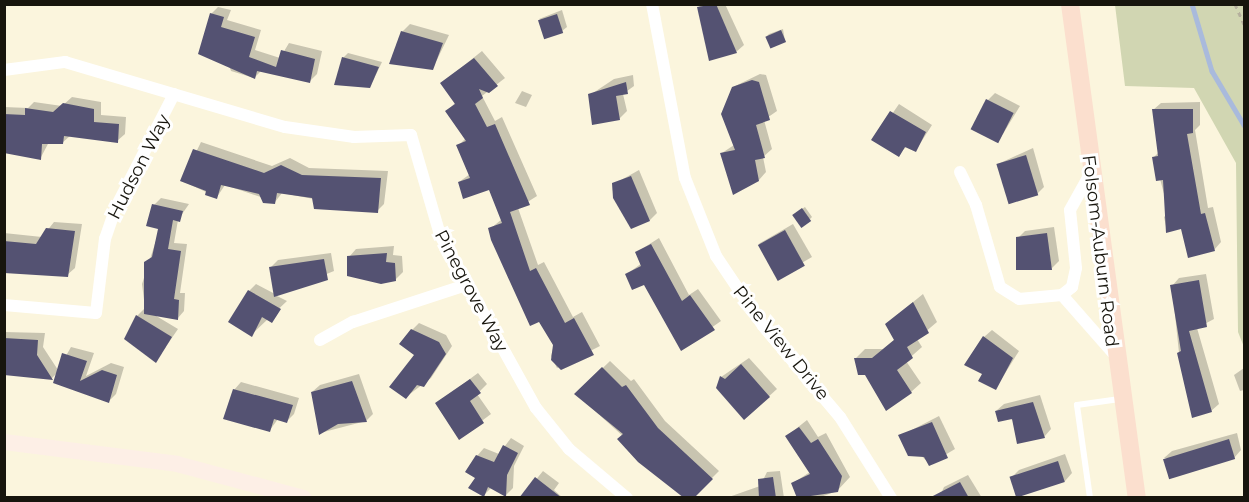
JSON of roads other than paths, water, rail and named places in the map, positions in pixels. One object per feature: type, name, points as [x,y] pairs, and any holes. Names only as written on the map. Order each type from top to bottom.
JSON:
[{"type":"main road","name":"Folsom-Auburn Road","points":[[1070,4],[1113,353],[1137,498]]},
{"type":"main road","points":[[4,442],[177,464],[304,498]]},
{"type":"street","name":"Pine View Drive","points":[[652,4],[682,170],[716,256],[763,326],[840,417],[891,498]]},
{"type":"street","name":"Pinegrove Way","points":[[4,70],[65,63],[316,133],[411,135],[425,199],[466,285],[551,430],[627,498]]},
{"type":"street","name":"Hudson Way","points":[[4,305],[96,313],[105,239],[116,207],[174,94]]},
{"type":"street","points":[[960,172],[1005,293],[1018,300],[1062,295],[1075,280],[1070,210],[1090,174]]},
{"type":"street","points":[[320,340],[353,322],[466,285]]},
{"type":"street","points":[[1062,295],[1113,353]]},
{"type":"lane","points":[[1090,498],[1077,405],[1120,399]]},
{"type":"waterway","points":[[1192,4],[1212,71],[1244,125]]}]
